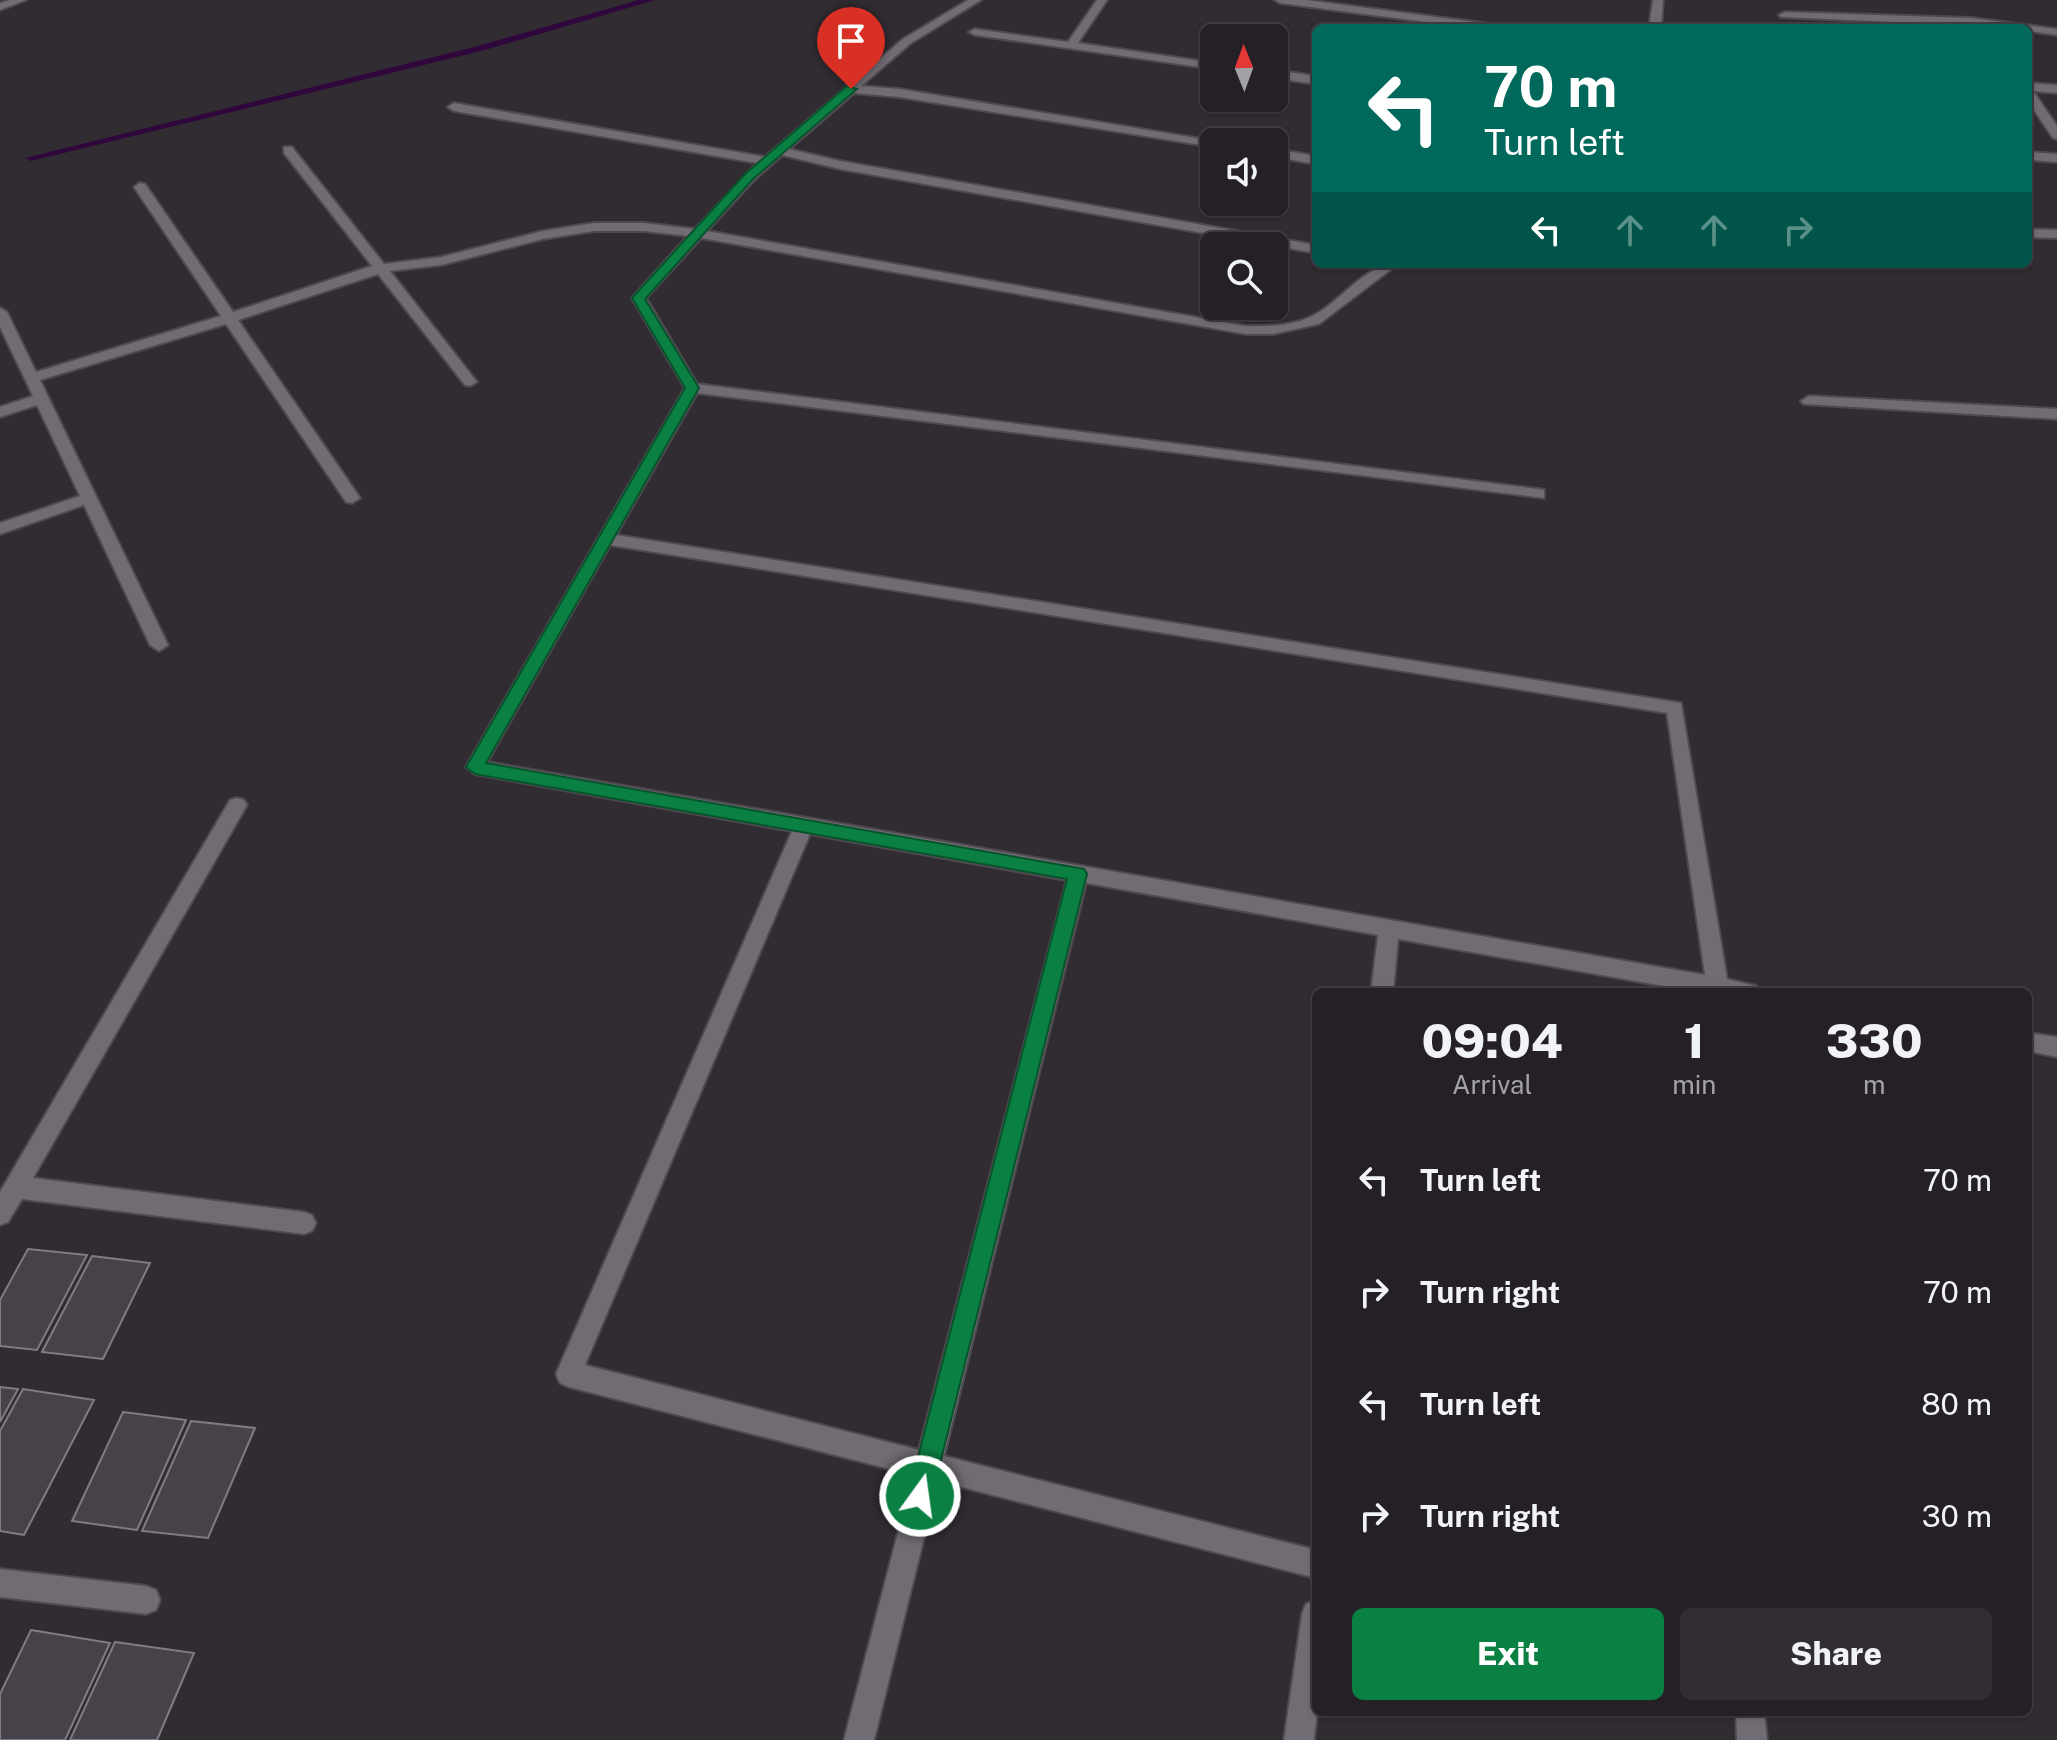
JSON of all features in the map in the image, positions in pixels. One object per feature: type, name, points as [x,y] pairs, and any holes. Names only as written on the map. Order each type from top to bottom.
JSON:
[{"type":"street","points":[[0,7],[21,0]]},
{"type":"street","points":[[692,388],[639,298],[766,161],[907,41],[976,0]]},
{"type":"street","points":[[1071,45],[1102,0]]},
{"type":"street","points":[[1280,0],[1467,24]]},
{"type":"street","points":[[1655,24],[1658,0]]},
{"type":"street","points":[[1785,15],[1971,20],[2000,24]]},
{"type":"street","points":[[2032,29],[2057,32]]},
{"type":"street","points":[[975,32],[1200,64]]},
{"type":"street","points":[[1288,76],[1312,79]]},
{"type":"street","points":[[851,89],[899,93],[1200,141]]},
{"type":"street","points":[[2032,90],[2057,89]]},
{"type":"street","points":[[2032,96],[2057,135]]},
{"type":"street","points":[[454,107],[766,161]]},
{"type":"street","points":[[288,150],[470,382]]},
{"type":"street","points":[[779,151],[840,165],[1312,248]]},
{"type":"street","points":[[1288,155],[1312,159]]},
{"type":"street","points":[[2032,156],[2057,158]]},
{"type":"street","points":[[140,187],[352,498]]},
{"type":"street","points":[[31,378],[230,318],[381,268],[441,261],[543,235],[594,227],[644,227],[698,233],[1246,330],[1273,330],[1314,321],[1386,268]]},
{"type":"street","points":[[2032,233],[2057,234]]},
{"type":"street","points":[[0,312],[159,645]]},
{"type":"street","points":[[692,388],[1538,494]]},
{"type":"street","points":[[692,388],[475,767],[1713,988]]},
{"type":"street","points":[[0,412],[41,398]]},
{"type":"street","points":[[1809,401],[2057,414]]},
{"type":"street","points":[[0,529],[89,498]]},
{"type":"street","points":[[605,539],[1675,708],[1718,988]]},
{"type":"street","points":[[0,1214],[237,805]]},
{"type":"street","points":[[804,825],[569,1374],[1312,1563]]},
{"type":"street","points":[[859,1740],[1078,874]]},
{"type":"street","points":[[1382,988],[1389,929]]},
{"type":"street","points":[[2032,1043],[2057,1047]]},
{"type":"street","points":[[16,1187],[304,1223]]},
{"type":"street","points":[[0,1583],[146,1600]]},
{"type":"street","points":[[1299,1740],[1312,1644]]},
{"type":"street","points":[[1750,1716],[1752,1740]]},
{"type":"building","points":[[28,1249],[87,1255],[37,1350],[0,1346],[0,1300]]},
{"type":"building","points":[[92,1256],[150,1263],[103,1359],[42,1352]]},
{"type":"building","points":[[0,1387],[18,1389],[0,1422]]},
{"type":"building","points":[[23,1389],[94,1400],[24,1535],[0,1531],[0,1431]]},
{"type":"building","points":[[123,1412],[186,1420],[137,1530],[72,1521]]},
{"type":"building","points":[[191,1421],[255,1428],[208,1538],[142,1531]]},
{"type":"building","points":[[31,1630],[110,1643],[65,1740],[0,1740],[0,1694]]},
{"type":"building","points":[[115,1642],[194,1653],[157,1740],[70,1740]]},
{"type":"waterway","points":[[31,158],[481,48],[650,0]]},
{"type":"route","points":[[851,89],[749,177],[639,298],[692,388],[475,767],[1078,874],[920,1496]]}]
